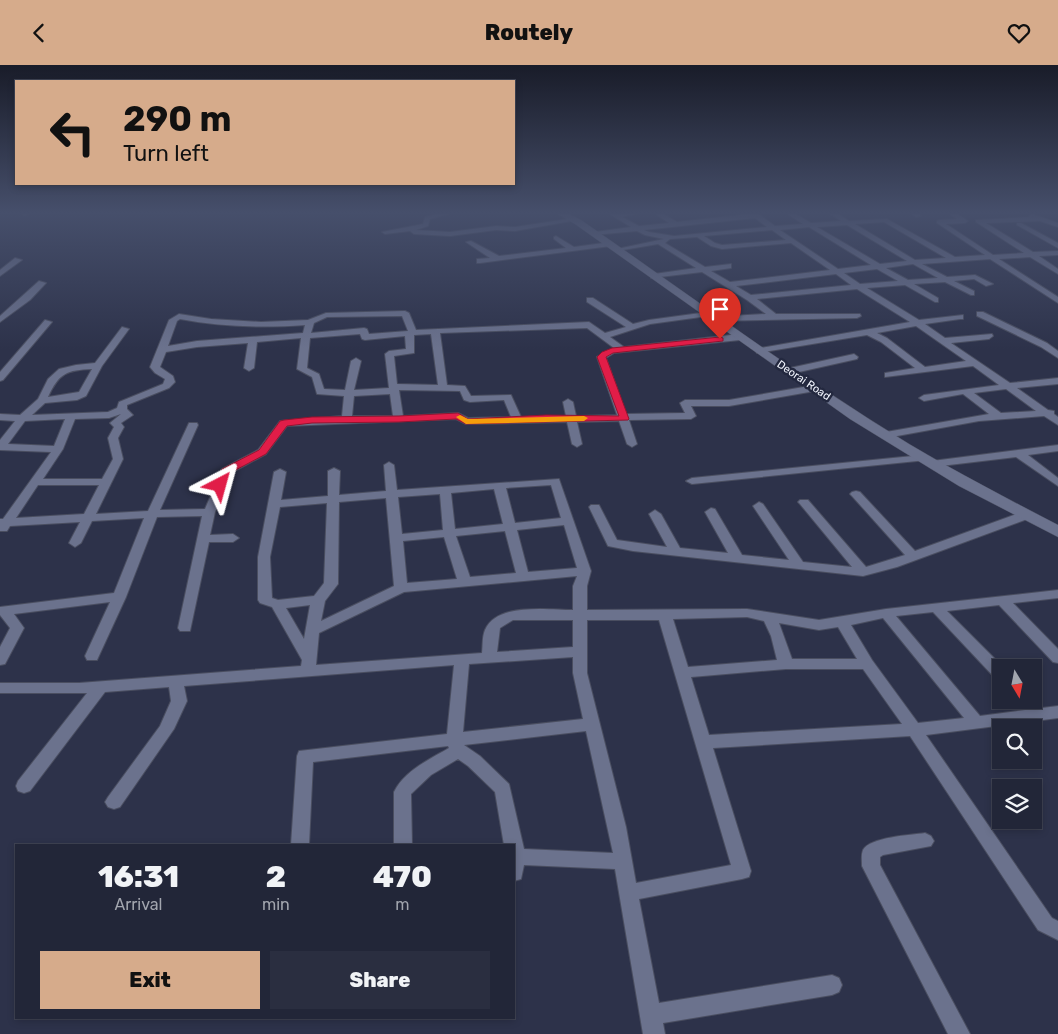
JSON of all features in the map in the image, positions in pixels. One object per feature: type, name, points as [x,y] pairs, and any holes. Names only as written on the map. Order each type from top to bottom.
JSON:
[{"type":"street","points":[[480,261],[503,258]]},
{"type":"street","name":"Deorai Road","points":[[630,258],[760,351],[886,435],[928,461],[1058,532]]},
{"type":"street","points":[[685,258],[750,298],[774,316]]},
{"type":"street","points":[[819,258],[858,286],[918,323],[973,363],[1010,386],[1058,422]]},
{"type":"street","points":[[866,258],[935,300]]},
{"type":"street","points":[[908,258],[972,293]]},
{"type":"street","points":[[728,285],[914,262],[968,258]]},
{"type":"street","points":[[994,258],[1058,301]]},
{"type":"street","points":[[1037,258],[1058,272]]},
{"type":"street","points":[[0,265],[15,262],[0,274]]},
{"type":"street","points":[[654,277],[728,266]]},
{"type":"street","points":[[750,298],[793,291],[971,277],[989,284]]},
{"type":"street","points":[[0,320],[33,294],[42,283]]},
{"type":"street","points":[[590,300],[632,327]]},
{"type":"street","points":[[122,410],[122,404],[154,391],[170,382],[170,378],[155,367],[173,320],[179,317],[201,321],[268,324],[310,322],[326,315],[406,313],[411,333],[411,351],[389,354],[399,419]]},
{"type":"street","points":[[980,314],[1044,345],[1058,355]]},
{"type":"street","points":[[604,336],[649,322],[711,317],[857,316]]},
{"type":"street","points":[[760,351],[960,317]]},
{"type":"street","points":[[310,322],[306,335],[302,369],[316,375],[320,392],[349,393],[417,387],[464,389],[466,398],[470,399],[508,397],[517,419]]},
{"type":"street","points":[[0,378],[46,325]]},
{"type":"street","points":[[162,350],[197,344],[364,331],[364,337],[435,331],[589,325],[622,350]]},
{"type":"street","points":[[42,400],[77,397],[83,394],[98,366],[125,329]]},
{"type":"street","points":[[435,331],[443,389]]},
{"type":"street","points":[[869,332],[884,340],[923,370]]},
{"type":"street","points":[[942,341],[988,336]]},
{"type":"street","points":[[632,444],[625,419],[601,357],[612,351],[740,337]]},
{"type":"street","points":[[249,368],[253,340]]},
{"type":"street","points":[[1044,345],[1058,344]]},
{"type":"street","points":[[790,371],[854,357]]},
{"type":"street","points":[[347,419],[349,393],[356,361]]},
{"type":"street","points":[[888,375],[973,363]]},
{"type":"street","points":[[0,447],[22,418],[42,400],[50,381],[57,373],[70,367],[98,366]]},
{"type":"street","points":[[924,397],[1058,381]]},
{"type":"street","points":[[185,628],[209,512],[226,471],[262,452],[284,423],[458,416],[466,421],[570,418],[625,419],[691,416],[685,403],[728,403],[815,388]]},
{"type":"street","points":[[965,391],[999,417]]},
{"type":"street","points":[[568,402],[577,444]]},
{"type":"street","points":[[0,417],[109,415],[122,410]]},
{"type":"street","points":[[75,543],[118,459],[113,438],[119,427],[115,423],[128,415],[122,410]]},
{"type":"street","points":[[886,435],[979,418],[1058,412]]},
{"type":"street","points":[[2,526],[58,449],[71,416]]},
{"type":"street","points":[[92,656],[119,597],[152,515],[193,425]]},
{"type":"street","points":[[0,447],[58,449]]},
{"type":"street","points":[[692,481],[1058,448]]},
{"type":"street","points":[[1018,453],[1058,483]]},
{"type":"street","points":[[389,465],[401,588]]},
{"type":"street","points":[[308,666],[318,600],[330,584],[334,471]]},
{"type":"street","points":[[280,472],[264,557],[265,600],[278,605],[318,600]]},
{"type":"street","points":[[275,503],[555,481],[585,571],[580,586],[580,673],[593,723],[623,861],[652,1025],[832,985]]},
{"type":"street","points":[[35,482],[105,482]]},
{"type":"street","points":[[499,485],[523,577]]},
{"type":"street","points":[[445,490],[449,533],[465,582]]},
{"type":"street","points":[[856,494],[913,557]]},
{"type":"street","points":[[804,502],[863,572]]},
{"type":"street","points":[[759,506],[799,565]]},
{"type":"street","points":[[595,507],[612,543],[676,552],[863,572],[913,557],[1026,515]]},
{"type":"street","points":[[2,526],[209,512]]},
{"type":"street","points":[[711,512],[737,558]]},
{"type":"street","points":[[655,515],[676,552]]},
{"type":"street","points":[[397,538],[568,521]]},
{"type":"street","points":[[203,539],[233,538]]},
{"type":"street","points":[[312,631],[401,588],[585,571]]},
{"type":"street","points":[[489,657],[491,629],[498,620],[511,615],[747,613],[819,625],[842,623],[886,613],[1057,596]]},
{"type":"street","points":[[3,611],[119,597]]},
{"type":"street","points":[[1002,600],[1058,658]]},
{"type":"street","points":[[278,605],[308,666]]},
{"type":"street","points":[[937,608],[992,666]]},
{"type":"street","points":[[0,660],[17,628],[3,611]]},
{"type":"street","points":[[886,613],[977,723]]},
{"type":"street","points":[[629,893],[742,871],[665,615]]},
{"type":"street","points":[[769,617],[778,636],[786,664]]},
{"type":"street","points":[[842,623],[867,664],[1045,924],[1058,931]]},
{"type":"street","points":[[0,688],[80,688],[176,681],[308,666],[580,651]]},
{"type":"street","points":[[403,844],[402,792],[456,745],[462,659]]},
{"type":"street","points":[[682,673],[786,664],[867,664]]},
{"type":"street","points":[[114,802],[166,729],[179,701],[176,681]]},
{"type":"street","points":[[24,786],[101,686]]},
{"type":"street","points":[[1033,709],[1039,715]]},
{"type":"street","points":[[704,742],[799,735],[914,730],[1058,712]]},
{"type":"street","points":[[300,844],[305,756],[456,745],[593,723]]},
{"type":"street","points":[[456,745],[503,789],[512,844]]},
{"type":"street","points":[[925,841],[878,849],[871,853],[871,866],[959,1034]]},
{"type":"street","points":[[515,855],[623,861]]},
{"type":"slow traffic","points":[[460,417],[466,421],[584,418]]},
{"type":"route","points":[[220,485],[226,471],[262,452],[284,423],[312,420],[458,416],[466,421],[546,418],[625,419],[604,369],[601,357],[605,353],[720,339]]}]
